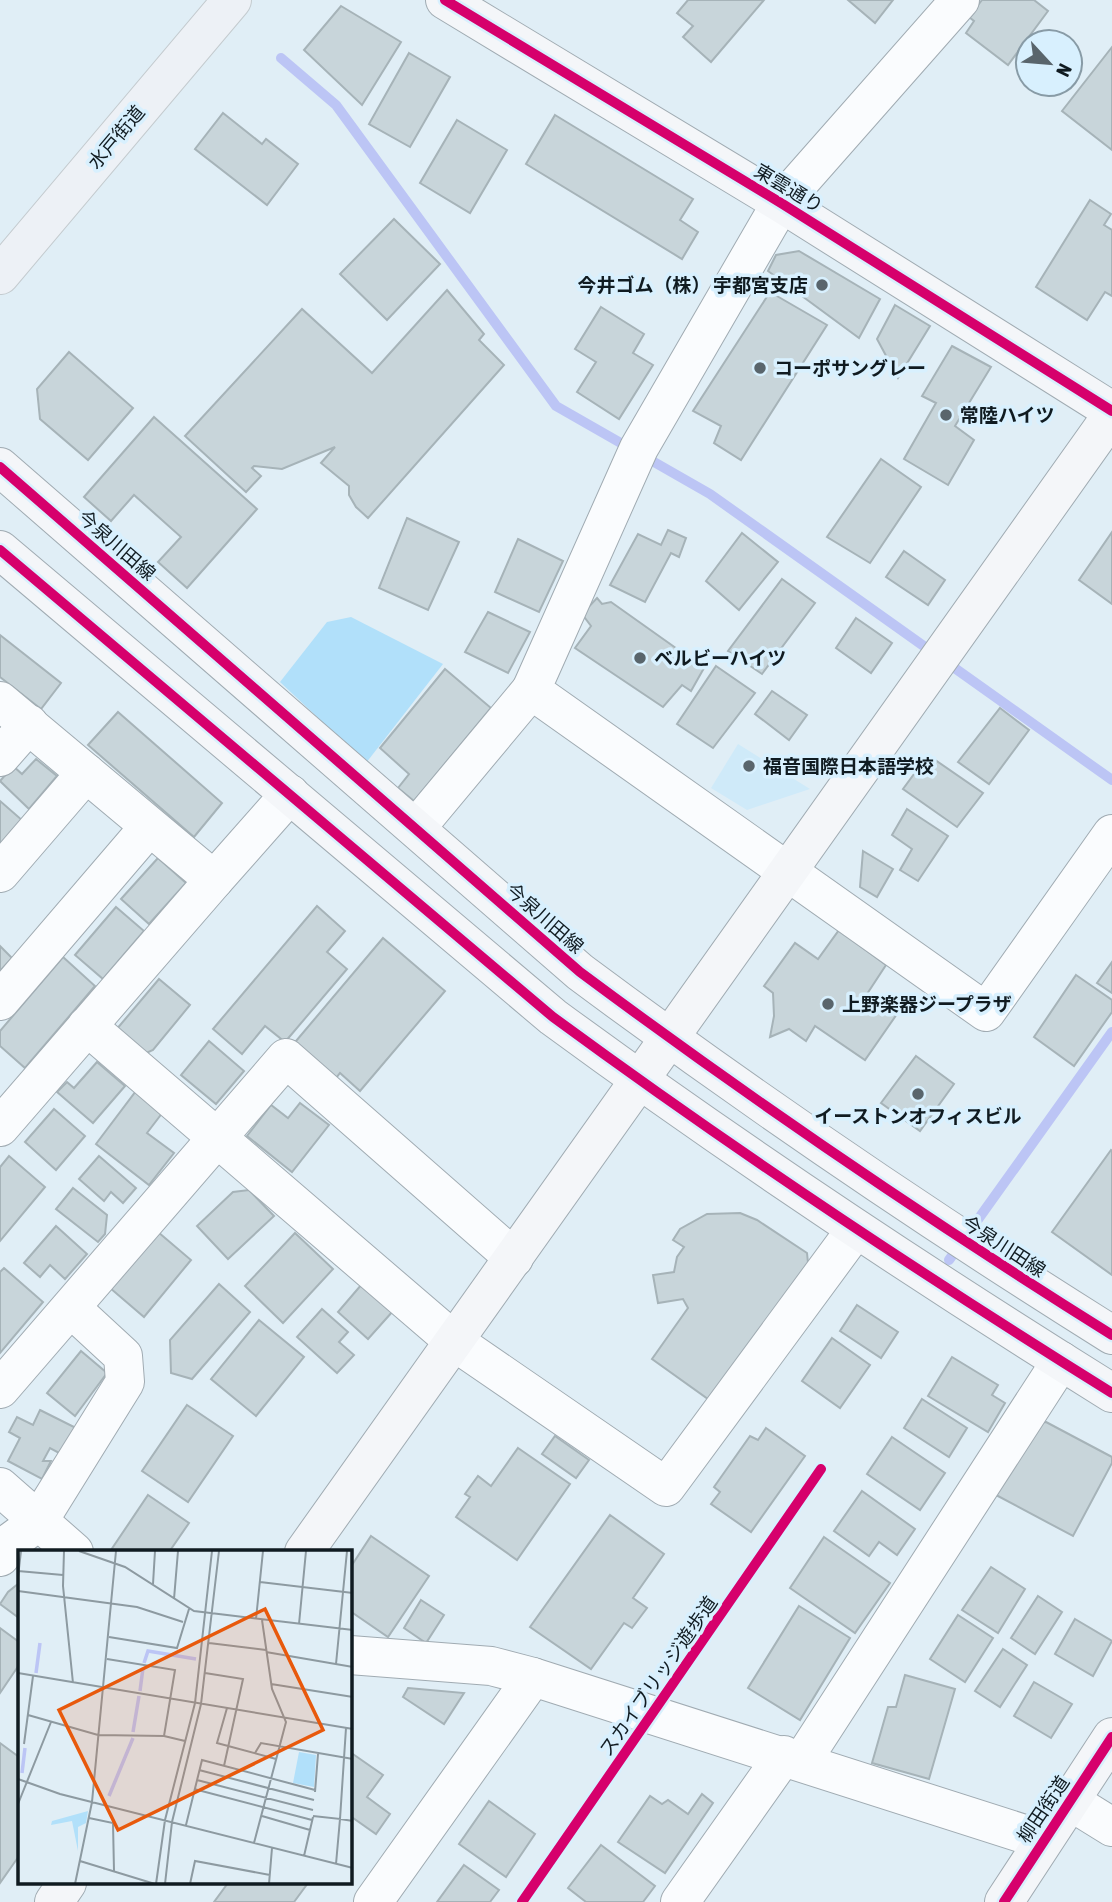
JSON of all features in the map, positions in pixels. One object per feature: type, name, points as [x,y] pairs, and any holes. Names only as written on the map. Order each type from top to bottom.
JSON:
[{"type":"main road","name":"水戸街道","points":[[0,275],[232,0]]},
{"type":"street","name":"東雲通り","points":[[445,0],[781,203],[1112,413]]},
{"type":"street","points":[[416,828],[531,690],[639,448],[781,203],[960,0]]},
{"type":"street","points":[[305,1550],[641,1082],[1112,413]]},
{"type":"street","name":"今泉川田線","points":[[0,467],[580,972],[671,1039],[965,1243],[1112,1335]]},
{"type":"street","points":[[0,550],[553,1017],[641,1082],[856,1229],[1112,1393]]},
{"type":"street","points":[[531,690],[986,1013],[1112,834]]},
{"type":"street","points":[[0,757],[14,713],[214,880]]},
{"type":"street","points":[[0,873],[86,773]]},
{"type":"street","points":[[0,1127],[290,794]]},
{"type":"street","points":[[0,1001],[149,827]]},
{"type":"street","points":[[88,1026],[454,1342],[666,1487],[856,1229]]},
{"type":"street","points":[[0,1390],[219,1139],[286,1058],[514,1258]]},
{"type":"street","points":[[0,1557],[12,1541],[38,1522],[125,1382],[123,1356],[71,1308]]},
{"type":"street","points":[[680,1902],[793,1758],[1061,1361]]},
{"type":"street","points":[[0,1487],[72,1550]]},
{"type":"street","points":[[352,1655],[491,1666],[533,1677],[1043,1840]]},
{"type":"street","points":[[373,1902],[533,1677]]},
{"type":"street","name":"柳田街道","points":[[1004,1902],[1112,1737]]},
{"type":"street","points":[[1070,1801],[1112,1827]]},
{"type":"street","points":[[54,1902],[67,1884]]},
{"type":"shaded area","points":[[351,617],[443,664],[366,763],[280,682],[327,622]]},
{"type":"shaded area","name":"福音国際日本語学校","points":[[738,744],[810,789],[747,810],[711,788]]},
{"type":"building","points":[[688,0],[764,0],[711,62],[683,37],[693,26],[677,13]]},
{"type":"building","points":[[848,0],[893,0],[875,23]]},
{"type":"building","points":[[982,0],[1034,0],[1048,11],[1035,28],[1014,28],[1014,57],[1008,65],[966,33],[974,21],[969,17]]},
{"type":"building","points":[[341,6],[401,42],[362,105],[304,50]]},
{"type":"building","points":[[1112,47],[1112,150],[1062,111],[1072,98],[1084,98],[1084,83]]},
{"type":"building","points":[[409,53],[450,77],[410,147],[369,124]]},
{"type":"building","points":[[223,113],[262,144],[266,139],[298,164],[267,205],[195,149]]},
{"type":"building","points":[[555,115],[693,199],[680,220],[698,232],[682,259],[526,164]]},
{"type":"building","points":[[457,120],[507,150],[470,213],[420,183]]},
{"type":"building","points":[[1090,200],[1111,214],[1104,225],[1112,230],[1112,296],[1105,292],[1087,320],[1036,287]]},
{"type":"building","points":[[394,219],[440,264],[387,320],[340,274]]},
{"type":"building","name":"今井ゴム（株） 宇都宮支店","points":[[799,251],[880,299],[859,338],[768,271],[776,255]]},
{"type":"building","points":[[447,290],[484,334],[479,340],[504,365],[368,518],[356,507],[349,495],[349,486],[321,463],[335,447],[282,469],[254,466],[252,468],[261,476],[246,492],[185,436],[302,309],[372,373]]},
{"type":"building","name":"コーポサングレー","points":[[770,292],[827,325],[741,460],[714,443],[721,426],[693,411]]},
{"type":"building","points":[[895,305],[930,326],[898,378],[877,339]]},
{"type":"building","points":[[601,307],[644,334],[633,353],[653,365],[619,419],[577,392],[596,362],[575,349]]},
{"type":"building","name":"常陸ハイツ","points":[[952,346],[991,367],[955,426],[974,440],[948,485],[904,459],[936,403],[922,396]]},
{"type":"building","points":[[69,352],[133,408],[88,460],[40,419],[37,389]]},
{"type":"building","points":[[154,417],[257,509],[187,588],[158,562],[181,537],[134,495],[111,521],[84,497]]},
{"type":"building","points":[[881,459],[921,487],[870,563],[827,537]]},
{"type":"building","points":[[407,518],[459,542],[428,610],[379,588]]},
{"type":"building","points":[[668,530],[686,538],[679,557],[671,553],[645,602],[610,585],[638,534],[661,545]]},
{"type":"building","points":[[1112,532],[1112,604],[1079,580]]},
{"type":"building","points":[[742,533],[778,562],[739,610],[706,581]]},
{"type":"building","points":[[518,539],[563,561],[539,612],[495,592]]},
{"type":"building","points":[[904,551],[945,580],[928,605],[886,577]]},
{"type":"building","points":[[782,579],[815,603],[762,674],[728,651]]},
{"type":"building","name":"ベルビーハイツ","points":[[597,598],[602,604],[611,602],[704,668],[691,691],[682,685],[663,707],[575,648],[591,626],[582,614]]},
{"type":"building","points":[[488,612],[530,632],[508,673],[465,652]]},
{"type":"building","points":[[856,618],[892,643],[871,673],[836,648]]},
{"type":"building","points":[[0,635],[61,683],[41,709],[0,677]]},
{"type":"building","points":[[716,666],[755,693],[713,748],[677,724]]},
{"type":"building","points":[[445,669],[491,708],[414,801],[398,788],[409,774],[380,748]]},
{"type":"building","points":[[772,691],[807,715],[789,740],[755,714]]},
{"type":"building","points":[[1000,708],[1029,730],[989,784],[958,762]]},
{"type":"building","points":[[118,712],[222,803],[194,837],[88,745]]},
{"type":"building","points":[[928,755],[983,793],[957,827],[903,789]]},
{"type":"building","points":[[36,759],[57,776],[29,809],[0,781],[13,766],[22,774]]},
{"type":"building","points":[[0,801],[23,821],[0,847]]},
{"type":"building","points":[[907,809],[948,836],[918,881],[900,870],[912,849],[892,835]]},
{"type":"building","points":[[863,851],[893,869],[877,897],[860,887]]},
{"type":"building","points":[[158,858],[186,883],[149,924],[121,899]]},
{"type":"building","points":[[317,906],[345,931],[327,952],[347,969],[285,1042],[265,1026],[242,1054],[213,1029]]},
{"type":"building","points":[[116,907],[144,931],[103,979],[75,955]]},
{"type":"building","name":"上野楽器ジープラザ","points":[[839,930],[886,965],[867,994],[897,1014],[865,1060],[815,1026],[806,1041],[789,1029],[770,1037],[774,1016],[773,993],[764,986],[795,943],[818,959]]},
{"type":"building","points":[[383,938],[445,991],[360,1091],[340,1073],[333,1082],[291,1047]]},
{"type":"building","points":[[0,946],[12,958],[0,971]]},
{"type":"building","points":[[63,957],[95,986],[25,1068],[0,1046],[0,1031]]},
{"type":"building","points":[[1112,962],[1112,993],[1097,983]]},
{"type":"building","points":[[1076,975],[1112,1000],[1112,1012],[1074,1066],[1034,1037]]},
{"type":"building","points":[[159,979],[190,1005],[153,1050],[144,1054],[116,1030]]},
{"type":"building","points":[[209,1041],[244,1071],[216,1104],[181,1075]]},
{"type":"building","name":"イーストンオフィスビル","points":[[916,1056],[954,1084],[920,1131],[881,1103]]},
{"type":"building","points":[[97,1062],[125,1086],[93,1123],[57,1092],[67,1082],[74,1088]]},
{"type":"building","points":[[136,1091],[163,1112],[147,1133],[174,1153],[149,1185],[96,1144]]},
{"type":"building","points":[[300,1103],[329,1125],[292,1172],[247,1136],[271,1105],[288,1118]]},
{"type":"building","points":[[54,1109],[85,1136],[56,1170],[25,1142]]},
{"type":"building","points":[[1112,1151],[1112,1275],[1052,1232]]},
{"type":"building","points":[[9,1156],[45,1187],[0,1241],[0,1167]]},
{"type":"building","points":[[99,1156],[136,1188],[123,1203],[111,1192],[104,1201],[79,1179]]},
{"type":"building","points":[[73,1188],[107,1215],[105,1234],[98,1242],[56,1209]]},
{"type":"building","points":[[249,1190],[274,1216],[228,1259],[197,1226],[233,1192]]},
{"type":"building","points":[[740,1213],[757,1220],[807,1253],[809,1273],[715,1404],[652,1359],[688,1308],[683,1299],[658,1303],[653,1275],[674,1272],[677,1257],[684,1247],[673,1240],[680,1229],[707,1214]]},
{"type":"building","points":[[56,1226],[87,1254],[65,1279],[50,1265],[40,1277],[24,1263]]},
{"type":"building","points":[[158,1232],[191,1260],[144,1317],[110,1288]]},
{"type":"building","points":[[295,1233],[333,1269],[283,1323],[245,1286]]},
{"type":"building","points":[[4,1268],[43,1302],[0,1353],[0,1272]]},
{"type":"building","points":[[219,1284],[250,1312],[192,1379],[171,1373],[170,1340]]},
{"type":"building","points":[[362,1284],[393,1311],[368,1339],[338,1312]]},
{"type":"building","points":[[857,1305],[898,1332],[881,1358],[840,1331]]},
{"type":"building","points":[[322,1309],[348,1332],[339,1342],[354,1355],[337,1373],[297,1337]]},
{"type":"building","points":[[259,1320],[304,1357],[256,1416],[211,1379]]},
{"type":"building","points":[[832,1338],[870,1365],[840,1408],[802,1381]]},
{"type":"building","points":[[81,1351],[107,1373],[75,1416],[47,1393]]},
{"type":"building","points":[[952,1357],[998,1385],[992,1395],[1005,1403],[988,1432],[928,1396]]},
{"type":"building","points":[[922,1399],[967,1428],[949,1457],[904,1428]]},
{"type":"building","points":[[187,1405],[233,1436],[188,1502],[142,1471]]},
{"type":"building","points":[[40,1410],[76,1428],[63,1455],[50,1448],[43,1461],[51,1461],[42,1479],[8,1461],[20,1438],[9,1432],[17,1417],[33,1425]]},
{"type":"building","points":[[1046,1422],[1112,1457],[1112,1463],[1073,1536],[996,1495],[1034,1424]]},
{"type":"building","points":[[766,1428],[805,1456],[751,1532],[711,1504],[720,1492],[714,1487],[750,1436],[758,1440]]},
{"type":"building","points":[[555,1436],[589,1460],[576,1478],[542,1454]]},
{"type":"building","points":[[892,1437],[945,1473],[920,1510],[867,1474]]},
{"type":"building","points":[[518,1448],[570,1484],[517,1560],[456,1517],[470,1497],[465,1494],[478,1476],[491,1486]]},
{"type":"building","points":[[862,1491],[915,1529],[897,1555],[879,1542],[869,1556],[834,1531]]},
{"type":"building","points":[[148,1495],[189,1523],[170,1550],[111,1550]]},
{"type":"building","points":[[610,1515],[664,1554],[633,1598],[647,1608],[632,1628],[624,1623],[591,1669],[530,1627]]},
{"type":"building","points":[[371,1536],[429,1576],[388,1637],[352,1612],[352,1565]]},
{"type":"building","points":[[824,1537],[890,1583],[855,1633],[790,1588]]},
{"type":"building","points":[[991,1567],[1025,1589],[998,1633],[962,1610]]},
{"type":"building","points":[[18,1584],[18,1617],[0,1604]]},
{"type":"building","points":[[1038,1596],[1062,1612],[1035,1654],[1011,1638]]},
{"type":"building","points":[[421,1600],[444,1615],[426,1643],[404,1628]]},
{"type":"building","points":[[799,1606],[850,1638],[800,1720],[748,1688]]},
{"type":"building","points":[[958,1615],[993,1638],[965,1682],[930,1659]]},
{"type":"building","points":[[1075,1619],[1112,1641],[1093,1676],[1055,1654]]},
{"type":"building","points":[[0,1628],[18,1641],[18,1666],[0,1693]]},
{"type":"building","points":[[1003,1649],[1027,1665],[1000,1707],[975,1691]]},
{"type":"building","points":[[905,1675],[955,1689],[929,1779],[872,1763],[888,1707],[896,1707]]},
{"type":"building","points":[[1034,1682],[1072,1704],[1051,1738],[1014,1716]]},
{"type":"building","points":[[408,1688],[464,1693],[444,1724],[403,1697]]},
{"type":"building","points":[[0,1743],[18,1756],[18,1857],[0,1883]]},
{"type":"building","points":[[352,1753],[383,1775],[367,1797],[390,1814],[376,1834],[353,1818]]},
{"type":"building","points":[[702,1794],[713,1803],[665,1873],[618,1842],[650,1796],[662,1804],[668,1800],[688,1814]]},
{"type":"building","points":[[489,1801],[535,1834],[506,1877],[459,1844]]},
{"type":"building","points":[[601,1845],[655,1886],[643,1902],[586,1902],[568,1888]]},
{"type":"building","points":[[464,1865],[499,1890],[490,1902],[437,1902]]},
{"type":"building","points":[[227,1884],[307,1884],[294,1902],[214,1902]]},
{"type":"waterway","points":[[281,58],[336,105],[556,406],[710,494],[1112,780]]},
{"type":"waterway","points":[[949,1260],[1112,1032]]},
{"type":"cycle path","points":[[445,0],[781,203],[1112,411]]},
{"type":"cycle path","points":[[0,467],[580,972],[842,1159],[1112,1335]]},
{"type":"cycle path","points":[[0,550],[553,1017],[829,1210],[1112,1393]]},
{"type":"cycle path","name":"スカイブリッジ遊歩道","points":[[522,1902],[821,1469]]},
{"type":"cycle path","points":[[1004,1902],[1112,1737]]},
{"type":"place","name":"今井ゴム（株） 宇都宮支店","points":[[822,285]]},
{"type":"place","name":"コーポサングレー","points":[[760,368]]},
{"type":"place","name":"常陸ハイツ","points":[[946,415]]},
{"type":"place","name":"ベルビーハイツ","points":[[640,658]]},
{"type":"place","name":"福音国際日本語学校","points":[[749,766]]},
{"type":"place","name":"上野楽器ジープラザ","points":[[828,1004]]},
{"type":"place","name":"イーストンオフィスビル","points":[[918,1094]]}]
